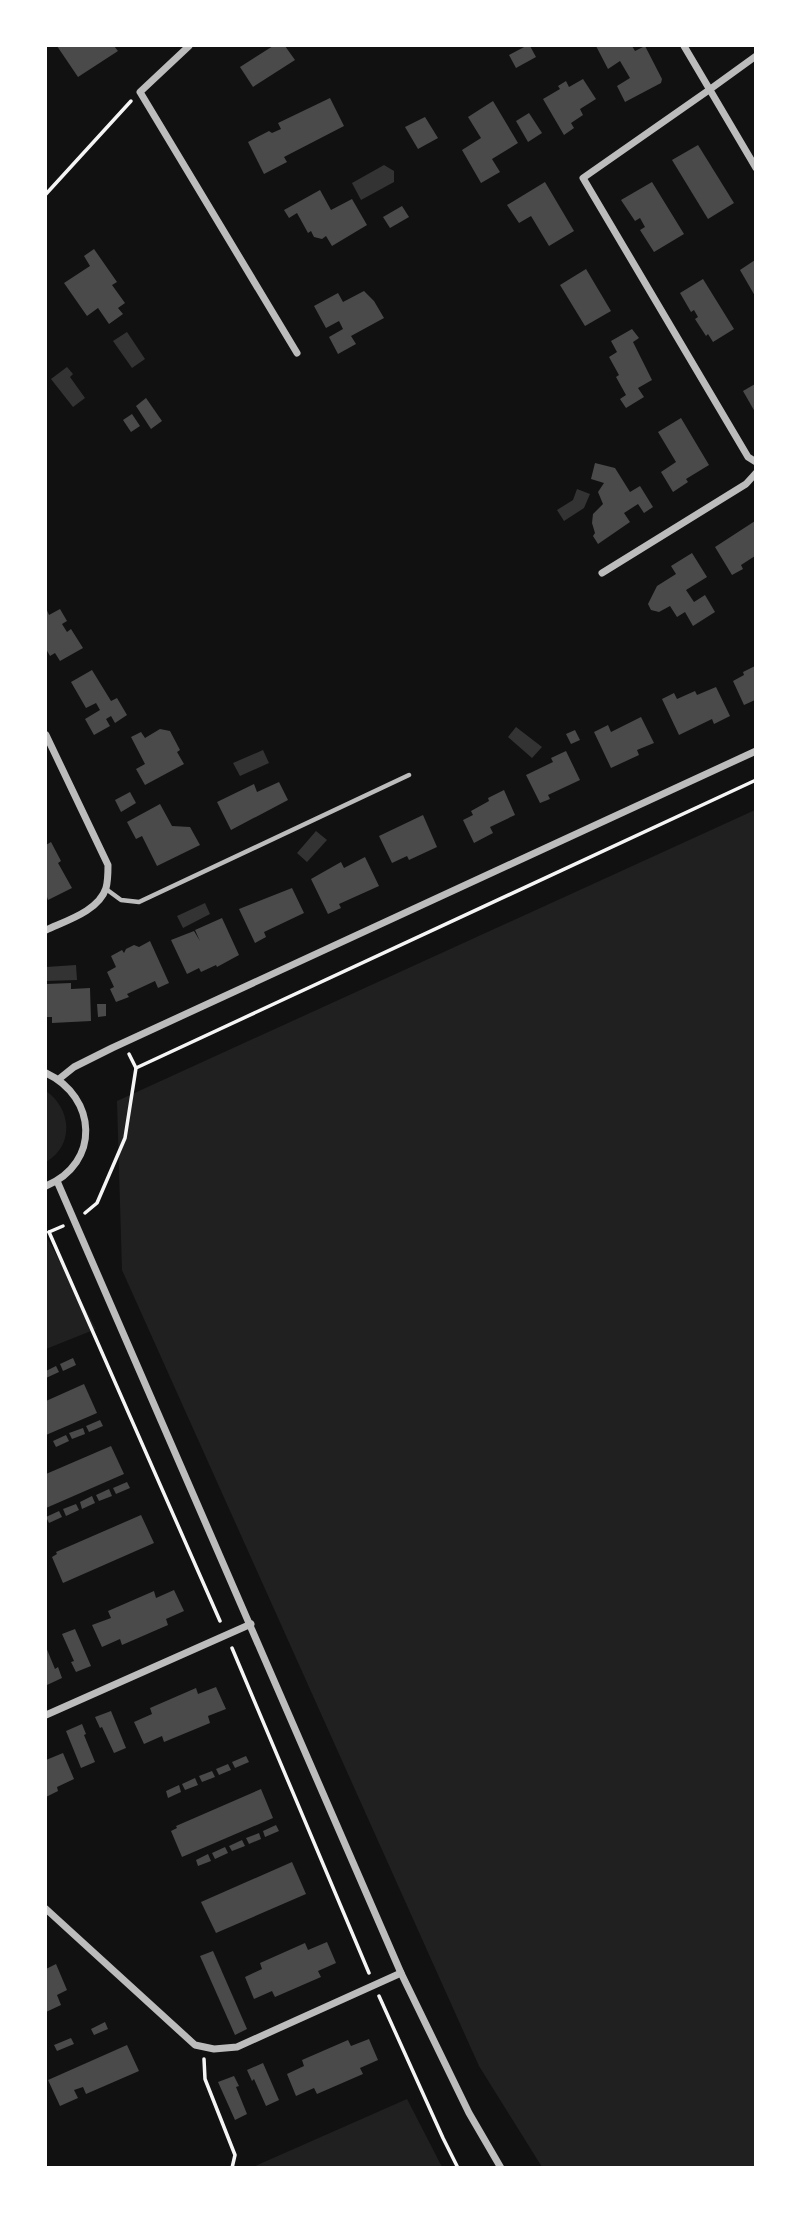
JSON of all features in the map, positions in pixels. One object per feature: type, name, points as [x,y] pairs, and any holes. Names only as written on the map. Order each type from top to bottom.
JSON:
[{"type":"street","points":[[189,46],[140,92],[297,353]]},
{"type":"street","points":[[684,46],[755,168]]},
{"type":"street","points":[[755,56],[583,178],[748,457],[755,461]]},
{"type":"street","points":[[602,573],[747,484],[755,473]]},
{"type":"street","points":[[46,735],[108,865],[106,889],[98,901],[80,914],[46,929]]},
{"type":"street","points":[[59,1079],[74,1068],[124,1042],[755,751]]},
{"type":"street","points":[[46,1073],[59,1079],[74,1093],[83,1110],[86,1130],[82,1150],[72,1168],[57,1181],[46,1186]]},
{"type":"street","points":[[57,1181],[401,1973],[469,2113],[500,2168]]},
{"type":"street","points":[[46,1715],[251,1624]]},
{"type":"street","points":[[46,1909],[195,2045],[214,2049],[237,2048],[401,1973]]},
{"type":"lane","points":[[106,889],[121,900],[139,902],[408,775]]},
{"type":"path","points":[[46,194],[140,92]]},
{"type":"path","points":[[458,2168],[374,1987],[226,1634],[47,1231],[74,1221],[97,1203],[125,1138],[136,1068],[755,780]]},
{"type":"path","points":[[204,2047],[205,2079],[235,2155],[232,2168]]},
{"type":"shaded area","points":[[384,165],[394,171],[394,182],[361,200],[352,183]]},
{"type":"shaded area","points":[[127,332],[145,359],[132,368],[113,341]]},
{"type":"shaded area","points":[[67,367],[73,374],[70,377],[85,398],[73,407],[51,379]]},
{"type":"shaded area","points":[[577,489],[590,494],[584,508],[564,521],[557,510],[573,500]]},
{"type":"shaded area","points":[[516,727],[542,747],[532,758],[508,737]]},
{"type":"shaded area","points":[[263,750],[269,763],[240,776],[233,763]]},
{"type":"shaded area","points":[[755,810],[755,2167],[542,2167],[479,2066],[122,1270],[117,1101]]},
{"type":"shaded area","points":[[316,831],[327,840],[307,862],[297,853]]},
{"type":"shaded area","points":[[205,903],[210,914],[183,928],[177,916]]},
{"type":"shaded area","points":[[76,965],[77,980],[46,981],[46,967]]},
{"type":"shaded area","points":[[46,1091],[61,1107],[66,1126],[62,1146],[46,1162]]},
{"type":"shaded area","points":[[46,1236],[96,1329],[46,1349]]},
{"type":"shaded area","points":[[407,2099],[442,2167],[253,2167]]},
{"type":"building","points":[[57,46],[114,46],[118,51],[78,77]]},
{"type":"building","points":[[273,46],[285,46],[295,60],[253,87],[240,67]]},
{"type":"building","points":[[530,46],[536,57],[516,68],[509,55]]},
{"type":"building","points":[[596,46],[632,46],[635,51],[645,46],[662,79],[661,83],[625,102],[617,86],[630,78],[620,61],[608,69]]},
{"type":"building","points":[[583,79],[596,99],[580,109],[583,115],[571,123],[574,128],[564,135],[543,99],[560,89],[558,86],[566,81],[569,87]]},
{"type":"building","points":[[330,98],[344,126],[284,157],[287,162],[264,174],[248,142],[269,131],[272,133],[281,129],[278,123]]},
{"type":"building","points":[[493,101],[518,143],[492,159],[500,172],[481,183],[462,150],[481,138],[468,117]]},
{"type":"building","points":[[529,113],[542,133],[528,142],[516,121]]},
{"type":"building","points":[[425,117],[438,138],[418,149],[405,127]]},
{"type":"building","points":[[698,145],[734,203],[708,219],[672,160]]},
{"type":"building","points":[[545,182],[574,231],[549,246],[531,216],[519,223],[507,205]]},
{"type":"building","points":[[652,182],[684,234],[654,252],[640,230],[645,227],[640,218],[635,221],[621,200]]},
{"type":"building","points":[[320,190],[331,210],[352,199],[367,225],[332,246],[326,236],[322,239],[314,237],[311,231],[308,233],[297,213],[289,218],[284,210]]},
{"type":"building","points":[[402,206],[409,217],[390,228],[383,217]]},
{"type":"building","points":[[94,249],[117,282],[112,285],[125,303],[118,308],[123,314],[109,324],[98,308],[87,316],[64,283],[90,266],[84,256]]},
{"type":"building","points":[[755,260],[755,296],[740,270]]},
{"type":"building","points":[[586,269],[611,311],[585,326],[560,285]]},
{"type":"building","points":[[703,279],[734,329],[713,342],[708,334],[706,336],[695,319],[698,317],[694,310],[691,312],[680,293]]},
{"type":"building","points":[[364,291],[384,318],[351,336],[356,344],[338,354],[329,337],[343,329],[339,321],[326,328],[314,306],[338,293],[343,302]]},
{"type":"building","points":[[632,329],[639,338],[633,342],[652,380],[638,388],[644,397],[626,408],[620,399],[626,395],[609,357],[617,352],[611,341]]},
{"type":"building","points":[[755,384],[755,412],[743,391]]},
{"type":"building","points":[[146,398],[162,421],[151,429],[136,406]]},
{"type":"building","points":[[132,414],[140,426],[131,432],[123,420]]},
{"type":"building","points":[[681,418],[709,465],[686,479],[688,482],[673,492],[661,472],[676,462],[658,432]]},
{"type":"building","points":[[595,463],[615,468],[630,492],[640,486],[653,507],[644,513],[638,504],[624,513],[630,522],[598,544],[593,536],[595,533],[592,523],[593,514],[603,504],[598,492],[604,483],[591,479]]},
{"type":"building","points":[[755,521],[755,556],[741,565],[743,569],[732,575],[715,547]]},
{"type":"building","points":[[692,553],[707,577],[686,590],[694,602],[705,595],[715,612],[693,626],[685,612],[677,617],[670,606],[659,612],[651,610],[648,604],[657,586],[676,574],[671,566]]},
{"type":"building","points":[[46,608],[49,615],[60,609],[67,621],[62,624],[67,632],[71,629],[83,648],[60,661],[55,653],[50,656],[46,649]]},
{"type":"building","points":[[755,666],[755,700],[744,705],[733,681]]},
{"type":"building","points":[[92,670],[111,701],[117,698],[127,715],[115,723],[111,716],[106,719],[110,726],[94,735],[85,719],[100,710],[96,703],[86,708],[71,682]]},
{"type":"building","points":[[716,687],[730,716],[714,724],[712,719],[679,735],[662,699],[674,693],[677,699],[695,691],[697,695]]},
{"type":"building","points":[[641,717],[654,743],[637,750],[639,755],[611,768],[594,732],[608,725],[611,732]]},
{"type":"building","points":[[160,729],[170,731],[184,764],[145,785],[136,769],[145,764],[131,737],[141,732],[145,738]]},
{"type":"building","points":[[575,730],[580,740],[571,744],[566,734]]},
{"type":"building","points":[[566,751],[580,780],[548,795],[550,799],[540,803],[526,775],[553,762],[551,758]]},
{"type":"building","points":[[279,782],[288,800],[231,830],[217,802],[254,784],[257,792]]},
{"type":"building","points":[[504,790],[515,815],[490,827],[493,833],[474,843],[463,820],[473,815],[471,811],[489,801],[488,798]]},
{"type":"building","points":[[130,792],[136,803],[121,812],[115,800]]},
{"type":"building","points":[[160,804],[172,826],[190,827],[200,845],[157,866],[142,836],[136,839],[127,822]]},
{"type":"building","points":[[423,815],[437,847],[409,860],[407,856],[392,863],[379,836]]},
{"type":"building","points":[[51,842],[61,861],[58,863],[72,888],[48,900],[46,845]]},
{"type":"building","points":[[365,857],[379,886],[339,904],[341,908],[328,914],[311,879],[341,862],[344,868]]},
{"type":"building","points":[[292,888],[304,913],[264,932],[266,937],[255,943],[239,909]]},
{"type":"building","points":[[222,918],[239,955],[217,967],[216,965],[201,972],[199,968],[187,974],[171,940],[194,931],[200,941],[195,930]]},
{"type":"building","points":[[150,941],[169,983],[158,988],[155,981],[116,1002],[110,989],[114,987],[107,972],[116,967],[111,956]]},
{"type":"building","points":[[71,983],[71,989],[90,988],[91,1021],[52,1023],[52,1017],[46,1017],[46,984]]},
{"type":"building","points":[[97,1004],[106,1004],[106,1016],[98,1017]]},
{"type":"building","points":[[73,1358],[76,1365],[63,1371],[60,1364]]},
{"type":"building","points":[[56,1366],[59,1372],[46,1378],[46,1371]]},
{"type":"building","points":[[84,1384],[97,1413],[46,1435],[46,1401]]},
{"type":"building","points":[[100,1420],[103,1426],[89,1432],[86,1426]]},
{"type":"building","points":[[83,1428],[85,1434],[72,1439],[69,1433]]},
{"type":"building","points":[[66,1435],[69,1441],[56,1447],[53,1441]]},
{"type":"building","points":[[111,1446],[124,1474],[46,1508],[46,1474]]},
{"type":"building","points":[[127,1482],[130,1488],[116,1494],[113,1488]]},
{"type":"building","points":[[109,1489],[112,1496],[99,1501],[96,1495]]},
{"type":"building","points":[[92,1496],[95,1503],[82,1509],[80,1502]]},
{"type":"building","points":[[76,1504],[79,1510],[66,1516],[63,1509]]},
{"type":"building","points":[[59,1511],[62,1517],[49,1523],[46,1517]]},
{"type":"building","points":[[141,1515],[154,1543],[63,1583],[52,1557],[56,1552]]},
{"type":"building","points":[[174,1590],[184,1611],[166,1619],[168,1625],[122,1645],[120,1639],[102,1647],[92,1625],[111,1618],[108,1611],[154,1591],[156,1598]]},
{"type":"building","points":[[75,1629],[91,1666],[76,1672],[62,1634]]},
{"type":"building","points":[[46,1647],[62,1678],[47,1685]]},
{"type":"building","points":[[216,1687],[226,1709],[208,1716],[210,1723],[164,1742],[162,1736],[144,1744],[134,1722],[152,1714],[150,1708],[196,1688],[198,1694]]},
{"type":"building","points":[[111,1711],[126,1748],[114,1753],[95,1717]]},
{"type":"building","points":[[82,1724],[95,1762],[81,1768],[66,1731]]},
{"type":"building","points":[[63,1753],[74,1779],[57,1787],[58,1791],[46,1797],[46,1760]]},
{"type":"building","points":[[246,1756],[249,1762],[235,1768],[232,1762]]},
{"type":"building","points":[[228,1764],[231,1770],[219,1775],[216,1769]]},
{"type":"building","points":[[212,1771],[215,1777],[202,1782],[199,1776]]},
{"type":"building","points":[[195,1778],[198,1785],[185,1790],[182,1784]]},
{"type":"building","points":[[179,1785],[181,1792],[168,1798],[166,1791]]},
{"type":"building","points":[[261,1789],[273,1818],[182,1857],[171,1831],[177,1828],[176,1826]]},
{"type":"building","points":[[276,1825],[279,1831],[265,1837],[263,1831]]},
{"type":"building","points":[[259,1833],[261,1839],[249,1844],[246,1838]]},
{"type":"building","points":[[242,1840],[245,1846],[232,1851],[229,1846]]},
{"type":"building","points":[[225,1847],[228,1853],[215,1859],[212,1853]]},
{"type":"building","points":[[208,1854],[211,1861],[198,1866],[196,1860]]},
{"type":"building","points":[[292,1862],[306,1894],[216,1933],[201,1902]]},
{"type":"building","points":[[327,1942],[336,1963],[318,1971],[321,1977],[275,1997],[272,1991],[254,1999],[245,1977],[262,1969],[260,1963],[305,1943],[308,1950]]},
{"type":"building","points":[[213,1951],[247,2029],[235,2035],[200,1956]]},
{"type":"building","points":[[56,1964],[67,1990],[57,1995],[61,2005],[46,2012],[46,1969]]},
{"type":"building","points":[[105,2022],[108,2029],[94,2035],[91,2029]]},
{"type":"building","points":[[71,2038],[74,2044],[57,2051],[54,2045]]},
{"type":"building","points":[[369,2039],[378,2060],[360,2068],[363,2074],[317,2094],[314,2088],[296,2096],[287,2074],[304,2066],[302,2060],[348,2040],[351,2046]]},
{"type":"building","points":[[127,2045],[139,2071],[86,2094],[83,2087],[74,2090],[78,2098],[60,2106],[48,2080]]},
{"type":"building","points":[[263,2063],[279,2100],[266,2106],[247,2070]]},
{"type":"building","points":[[234,2076],[247,2114],[235,2120],[218,2082]]}]
